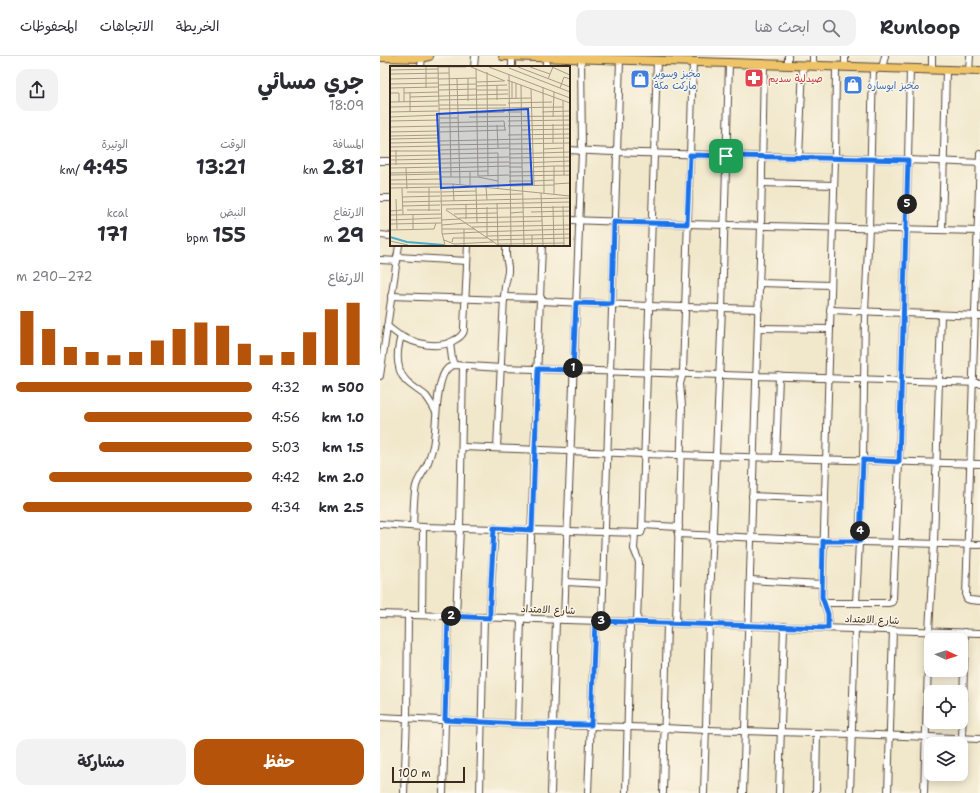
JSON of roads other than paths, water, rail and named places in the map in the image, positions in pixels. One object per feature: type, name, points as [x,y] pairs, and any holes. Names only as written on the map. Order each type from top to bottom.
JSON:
[{"type":"main road","points":[[503,56],[684,59],[693,62],[759,61],[788,66],[980,71]]},
{"type":"main road","points":[[380,57],[424,57]]},
{"type":"street","points":[[474,66],[475,56]]},
{"type":"street","points":[[788,56],[788,66]]},
{"type":"street","points":[[813,56],[813,66]]},
{"type":"street","points":[[845,67],[846,56]]},
{"type":"street","points":[[882,68],[885,56]]},
{"type":"street","points":[[932,56],[932,69]]},
{"type":"street","points":[[969,71],[970,56]]},
{"type":"street","points":[[546,66],[551,57]]},
{"type":"street","points":[[564,620],[582,150],[581,57]]},
{"type":"street","points":[[602,621],[617,152],[616,58]]},
{"type":"street","points":[[380,524],[423,527],[641,533],[652,222],[654,59]]},
{"type":"street","points":[[704,793],[709,624],[725,225],[726,156],[724,61]]},
{"type":"street","points":[[743,793],[763,156],[759,61]]},
{"type":"street","points":[[676,623],[682,406],[680,384],[683,374],[693,62]]},
{"type":"street","points":[[799,157],[802,66]]},
{"type":"street","points":[[828,628],[828,614],[823,604],[822,584],[835,158],[836,67]]},
{"type":"street","points":[[856,604],[863,460],[865,311],[870,228],[873,68]]},
{"type":"street","points":[[823,604],[890,603],[893,599],[899,462],[910,68]]},
{"type":"street","points":[[942,230],[946,70]]},
{"type":"street","points":[[570,150],[980,163]]},
{"type":"street","points":[[980,154],[978,316],[973,382],[966,597],[970,600],[980,601]]},
{"type":"street","points":[[762,183],[834,185]]},
{"type":"street","points":[[570,220],[979,231]]},
{"type":"street","points":[[380,235],[390,236]]},
{"type":"street","points":[[380,376],[382,342],[387,326],[399,246]]},
{"type":"street","points":[[387,326],[401,336],[418,343],[442,345],[458,339],[463,334],[464,327],[468,246]]},
{"type":"street","points":[[497,448],[504,298],[508,272],[506,246]]},
{"type":"street","points":[[528,619],[542,246]]},
{"type":"street","points":[[380,260],[467,261]]},
{"type":"street","points":[[759,283],[831,284]]},
{"type":"street","points":[[392,296],[466,299],[504,298],[576,303],[759,309]]},
{"type":"street","points":[[830,310],[978,316]]},
{"type":"street","points":[[928,685],[941,314]]},
{"type":"street","points":[[758,328],[830,329]]},
{"type":"street","points":[[401,336],[398,354],[400,372],[410,385],[427,397],[436,412]]},
{"type":"street","points":[[450,343],[454,365]]},
{"type":"street","points":[[413,526],[416,487],[427,465],[435,437],[436,412],[442,381],[448,368],[454,365],[501,368],[980,383]]},
{"type":"street","points":[[456,616],[460,528],[463,366]]},
{"type":"street","points":[[776,458],[779,376]]},
{"type":"street","points":[[462,447],[607,453],[980,464]]},
{"type":"street","points":[[752,496],[824,499]]},
{"type":"street","points":[[642,525],[679,527]]},
{"type":"street","points":[[422,615],[423,527]]},
{"type":"street","points":[[480,793],[487,617],[490,601],[494,528]]},
{"type":"street","points":[[626,793],[627,726],[639,563],[634,548],[635,533]]},
{"type":"street","points":[[678,534],[823,541],[980,545]]},
{"type":"street","points":[[750,580],[822,584]]},
{"type":"street","points":[[566,582],[603,584]]},
{"type":"street","name":"شارع الامتداد","points":[[380,614],[980,633]]},
{"type":"street","points":[[404,793],[407,718],[408,614]]},
{"type":"street","points":[[443,793],[448,616]]},
{"type":"street","points":[[518,724],[521,619]]},
{"type":"street","points":[[550,793],[556,620]]},
{"type":"street","points":[[588,793],[595,621]]},
{"type":"street","points":[[663,793],[667,623]]},
{"type":"street","points":[[779,793],[784,626]]},
{"type":"street","points":[[850,793],[855,629]]},
{"type":"street","points":[[888,793],[893,630]]},
{"type":"street","points":[[963,685],[965,632]]},
{"type":"street","points":[[380,717],[518,724],[627,726],[925,737],[926,729]]},
{"type":"street","points":[[816,793],[817,733]]},
{"type":"street","points":[[968,738],[980,739]]},
{"type":"street","points":[[924,781],[924,793]]},
{"type":"place","name":"صيدلية سديم","points":[[754,78]]},
{"type":"place","name":"مخبز وسوبر ماركت مكة","points":[[640,79]]},
{"type":"place","name":"مخبز ابوساره","points":[[853,85]]}]
